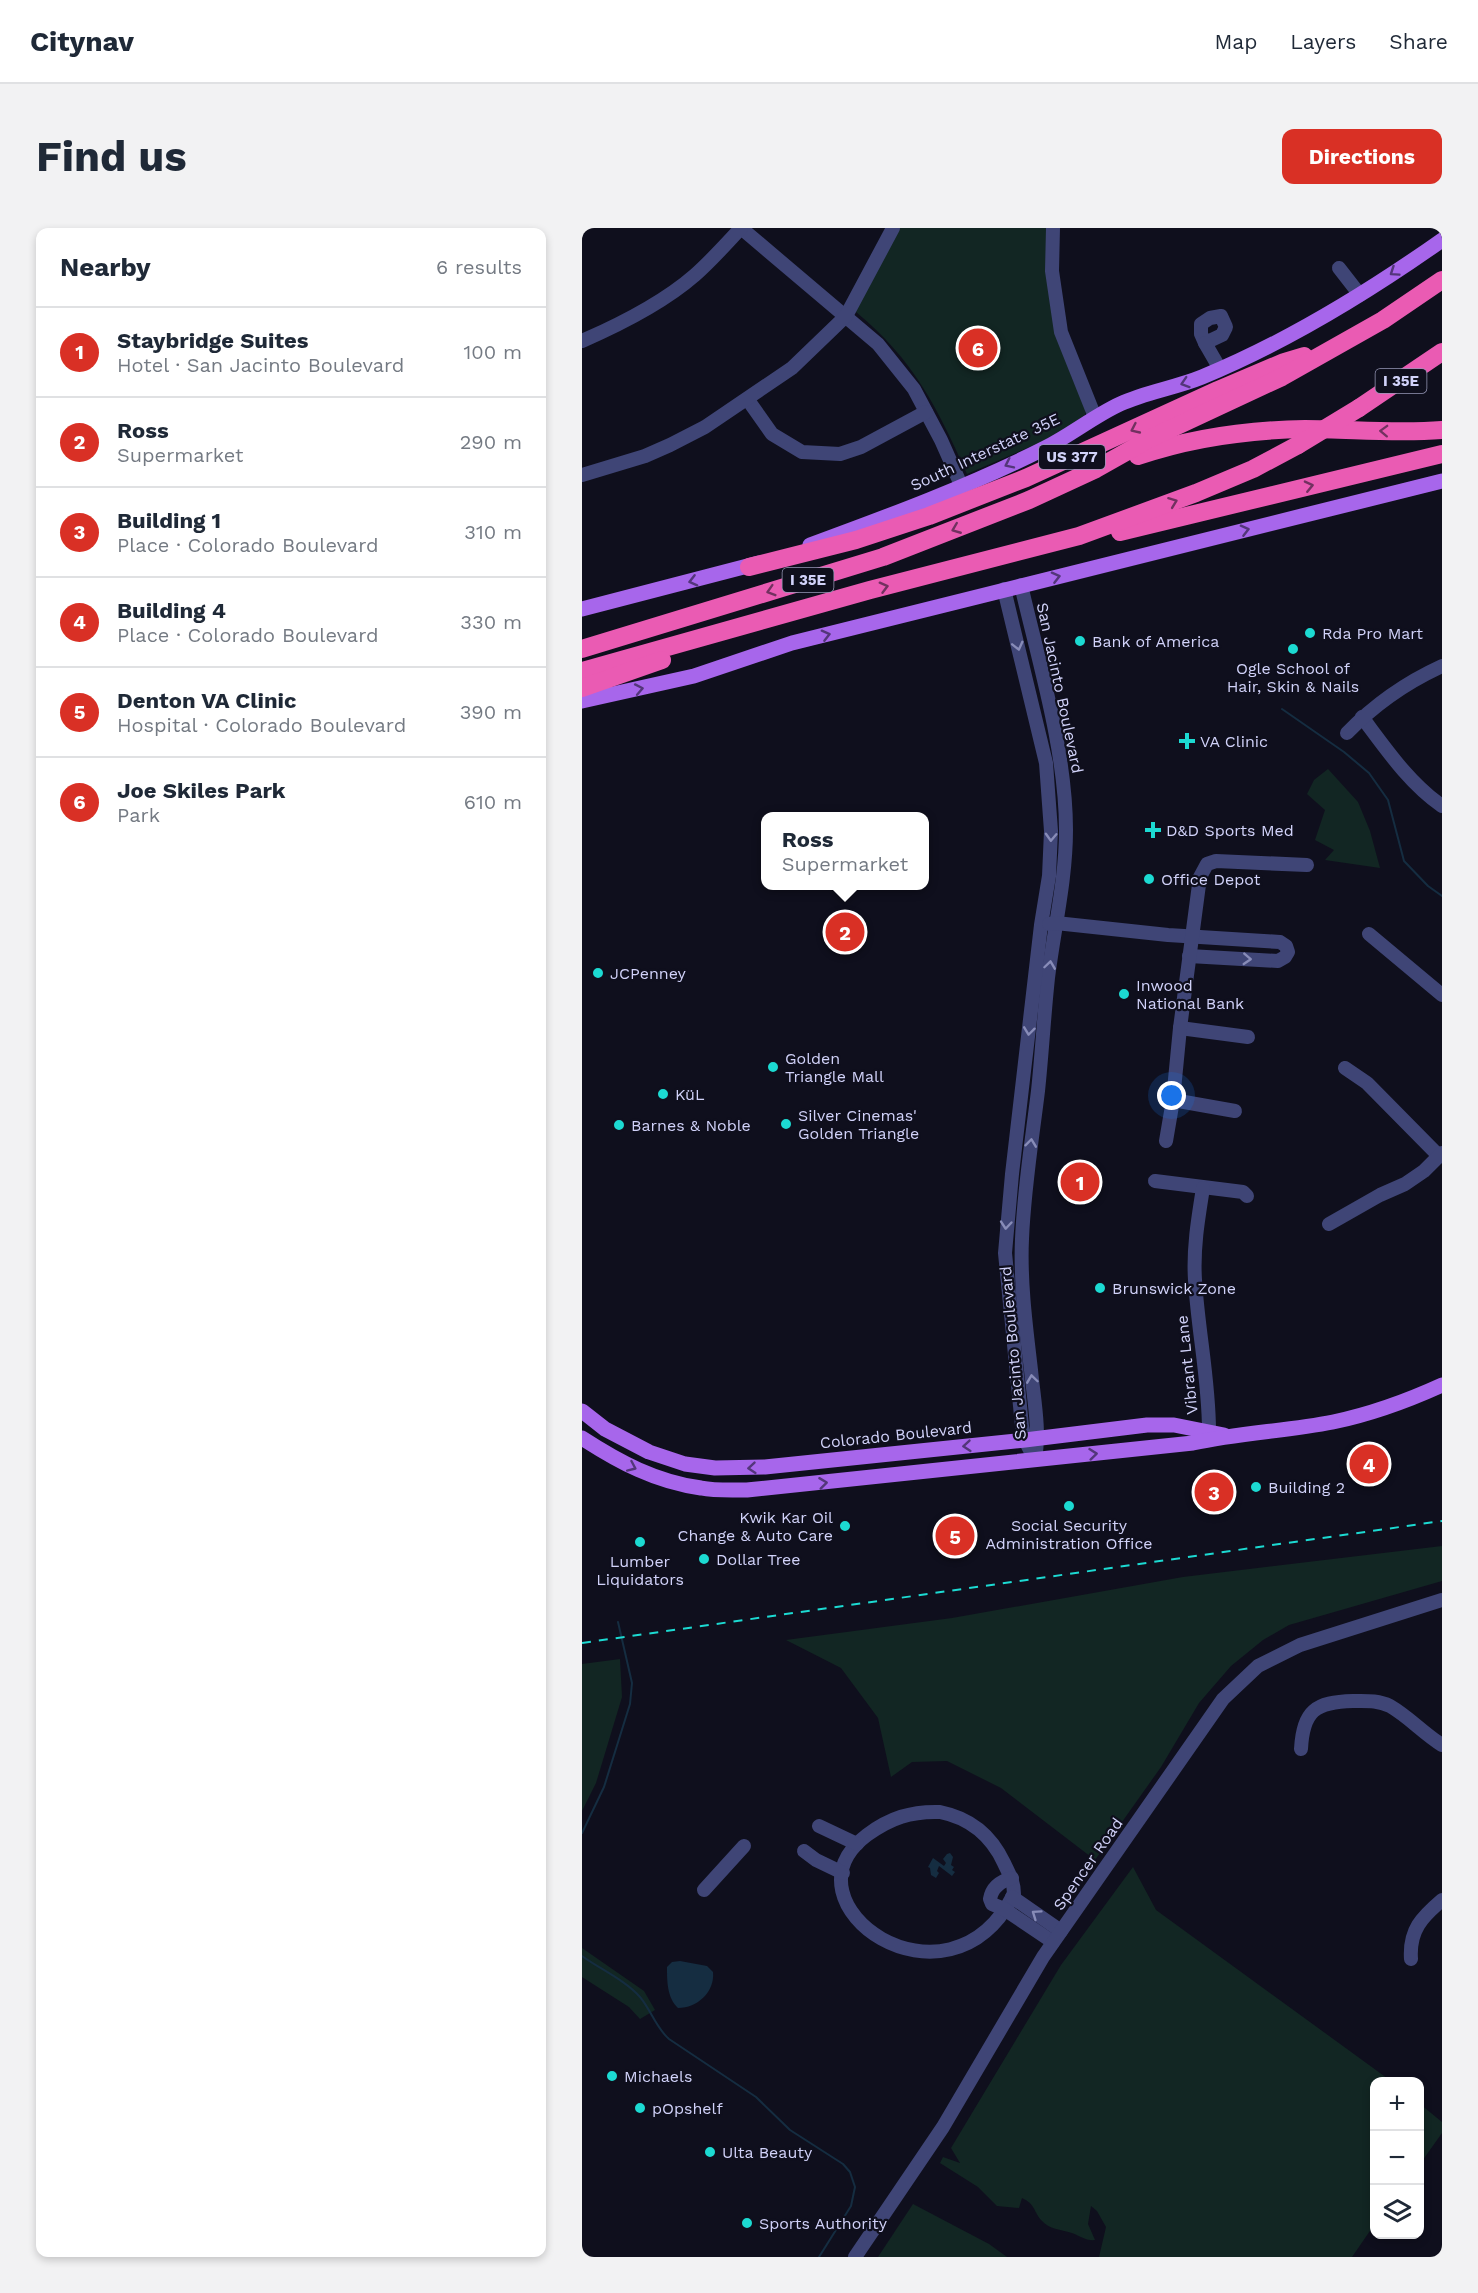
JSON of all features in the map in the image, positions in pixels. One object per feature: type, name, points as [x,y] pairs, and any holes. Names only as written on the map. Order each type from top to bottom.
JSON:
[{"type":"highway","name":"I 35E","points":[[582,649],[883,557],[1029,500],[1096,469],[1151,438],[1282,377],[1383,320],[1442,280]]},
{"type":"highway","name":"US 377","points":[[749,567],[856,540],[929,516],[1026,478],[1284,362],[1337,346]]},
{"type":"highway","name":"I 35E","points":[[582,671],[870,590],[1079,537],[1253,469],[1359,408],[1442,352]]},
{"type":"highway","points":[[1096,469],[1158,449],[1240,434],[1304,429],[1413,432],[1442,430]]},
{"type":"highway","points":[[1079,537],[1130,531],[1442,454]]},
{"type":"highway","points":[[582,688],[767,620]]},
{"type":"main road","name":"South Interstate 35E","points":[[582,609],[749,567],[875,521],[961,485],[1045,448],[1124,402],[1201,378],[1275,343],[1360,295],[1442,240]]},
{"type":"main road","points":[[582,701],[694,676],[792,643],[1442,481]]},
{"type":"main road","name":"Colorado Boulevard","points":[[585,1440],[616,1460],[668,1482],[700,1488],[747,1490],[1193,1443],[1227,1436],[1334,1422],[1378,1411],[1442,1385]]},
{"type":"main road","name":"Colorado Boulevard","points":[[582,1411],[602,1426],[649,1452],[685,1464],[715,1468],[765,1467],[1147,1425],[1174,1425],[1227,1436]]},
{"type":"main road","points":[[585,1440],[602,1426]]},
{"type":"street","points":[[582,341],[610,329],[675,291],[695,275],[741,228],[869,335],[889,356],[914,390],[941,440],[961,485]]},
{"type":"street","points":[[582,475],[645,456],[670,445],[705,427],[748,400],[792,368],[846,316],[893,228]]},
{"type":"street","points":[[1053,228],[1052,271],[1061,332],[1095,417]]},
{"type":"street","points":[[1339,268],[1360,295]]},
{"type":"street","points":[[1205,344],[1220,369]]},
{"type":"street","points":[[748,400],[772,434],[802,452],[840,454],[861,447],[926,412]]},
{"type":"street","name":"San Jacinto Boulevard","points":[[1021,585],[1059,750],[1065,797],[1066,830],[1063,876],[1056,923]]},
{"type":"street","name":"San Jacinto Boulevard","points":[[1004,589],[1043,747],[1050,798],[1049,876],[1034,1118],[1023,1202],[1021,1261],[1032,1439]]},
{"type":"street","points":[[1347,733],[1362,717],[1402,688],[1442,666]]},
{"type":"street","points":[[1362,717],[1417,785],[1442,806]]},
{"type":"street","points":[[1050,798],[1065,797]]},
{"type":"street","points":[[1166,1141],[1200,877],[1207,864],[1216,861],[1307,865]]},
{"type":"street","points":[[1045,934],[1056,923],[1192,937],[1280,942],[1286,946],[1288,952],[1278,961],[1189,956]]},
{"type":"street","name":"San Jacinto Boulevard","points":[[1035,1460],[1012,1334],[1005,1253],[1019,1117],[1045,934]]},
{"type":"street","points":[[1369,934],[1442,995]]},
{"type":"street","points":[[1180,1028],[1248,1037]]},
{"type":"street","points":[[1329,1224],[1380,1195],[1405,1184],[1440,1155],[1367,1083],[1345,1068]]},
{"type":"street","points":[[1173,1100],[1235,1111]]},
{"type":"street","points":[[1019,1117],[1034,1118]]},
{"type":"street","points":[[1155,1181],[1243,1192],[1248,1196]]},
{"type":"street","name":"Vibrant Lane","points":[[1203,1188],[1195,1244],[1195,1279],[1209,1410],[1209,1431]]},
{"type":"street","points":[[1012,1334],[1027,1334]]},
{"type":"street","name":"Spencer Road","points":[[855,2257],[943,2127],[1010,2010],[1057,1937],[1223,1699],[1258,1666],[1300,1645],[1442,1600]]},
{"type":"street","points":[[1300,1749],[1302,1733],[1309,1714],[1318,1706],[1342,1701],[1376,1701],[1388,1705],[1442,1745]]},
{"type":"street","points":[[923,1812],[948,1814],[968,1822],[984,1833],[996,1846],[1012,1878],[1014,1894],[983,1932],[961,1945],[934,1952],[908,1950],[880,1939],[856,1920],[844,1895],[843,1873],[847,1860],[857,1844],[877,1828],[897,1817],[923,1812]]},
{"type":"street","points":[[819,1826],[857,1844]]},
{"type":"street","points":[[704,1890],[744,1846]]},
{"type":"street","points":[[804,1851],[816,1860],[843,1873]]},
{"type":"street","points":[[1012,1878],[1003,1881],[991,1894],[992,1904],[1008,1903],[1057,1937]]},
{"type":"street","points":[[1411,1959],[1410,1942],[1418,1924],[1442,1900]]},
{"type":"green space","points":[[900,228],[1049,228],[1057,332],[1072,378],[1086,408],[1085,417],[1041,442],[967,474],[934,406],[909,367],[894,348],[856,312],[858,302]]},
{"type":"green space","points":[[1328,769],[1358,802],[1370,831],[1380,868],[1325,860],[1334,850],[1315,840],[1325,810],[1307,794],[1314,780]]},
{"type":"green space","points":[[1442,1546],[1442,1581],[1289,1625],[1263,1640],[1231,1666],[1199,1703],[1161,1767],[1095,1860],[1001,1788],[947,1761],[912,1762],[891,1777],[878,1718],[841,1668],[786,1640],[952,1618],[1183,1577]]},
{"type":"green space","points":[[620,1659],[622,1697],[596,1783],[582,1811],[582,1664]]},
{"type":"green space","points":[[1133,1867],[1156,1910],[1386,2077],[1370,2077],[1370,2231],[1352,2257],[1099,2257],[1106,2227],[1097,2211],[1091,2206],[1088,2224],[1095,2240],[1048,2226],[1041,2220],[1032,2205],[1022,2198],[1019,2208],[997,2206],[978,2187],[940,2163],[943,2157],[960,2163],[951,2148],[1061,1965]]},
{"type":"green space","points":[[582,1948],[644,1991],[655,2010],[640,2019],[629,2007],[582,1977]]},
{"type":"green space","points":[[1424,2107],[1442,2122],[1442,2133],[1424,2158]]},
{"type":"green space","points":[[913,2204],[989,2244],[1007,2257],[878,2257]]},
{"type":"water","points":[[950,1853],[953,1857],[952,1870],[955,1872],[952,1876],[939,1866],[936,1878],[931,1875],[928,1867],[933,1858],[944,1866],[946,1863],[943,1859]]},
{"type":"water","points":[[680,1961],[707,1966],[713,1972],[713,1979],[703,1998],[692,2005],[678,2008],[670,1994],[667,1967],[672,1962]]},
{"type":"waterway","points":[[1282,709],[1344,752],[1369,773],[1388,800],[1404,861],[1428,886],[1442,896]]},
{"type":"waterway","points":[[582,1833],[604,1787],[630,1704],[632,1683],[618,1622]]},
{"type":"waterway","points":[[582,1956],[634,1991],[669,2039],[756,2097],[790,2130],[843,2164],[850,2172],[855,2187],[851,2206],[819,2257]]},
{"type":"railway","points":[[582,1643],[1442,1521]]},
{"type":"place","name":"Joe Skiles Park","points":[[978,348]]},
{"type":"place","name":"Rda Pro Mart","points":[[1310,633]]},
{"type":"place","name":"Bank of America","points":[[1080,641]]},
{"type":"place","name":"Ogle School of Hair, Skin & Nails","points":[[1293,649]]},
{"type":"place","name":"VA Clinic","points":[[1187,741]]},
{"type":"place","name":"D&D Sports Med","points":[[1153,830]]},
{"type":"place","name":"Office Depot","points":[[1149,879]]},
{"type":"place","name":"Ross","points":[[845,932]]},
{"type":"place","name":"JCPenney","points":[[598,973]]},
{"type":"place","name":"Inwood National Bank","points":[[1124,994]]},
{"type":"place","name":"Golden Triangle Mall","points":[[773,1067]]},
{"type":"place","name":"KüL","points":[[663,1094]]},
{"type":"place","name":"Silver Cinemas' Golden Triangle","points":[[786,1124]]},
{"type":"place","name":"Barnes & Noble","points":[[619,1125]]},
{"type":"place","name":"Staybridge Suites","points":[[1080,1182]]},
{"type":"place","name":"Brunswick Zone","points":[[1100,1288]]},
{"type":"place","name":"Building 4","points":[[1369,1464]]},
{"type":"place","name":"Building 2","points":[[1256,1487]]},
{"type":"place","name":"Building 1","points":[[1214,1492]]},
{"type":"place","name":"Social Security Administration Office","points":[[1069,1506]]},
{"type":"place","name":"Kwik Kar Oil Change & Auto Care","points":[[845,1526]]},
{"type":"place","name":"Denton VA Clinic","points":[[955,1536]]},
{"type":"place","name":"Lumber Liquidators","points":[[640,1542]]},
{"type":"place","name":"Dollar Tree","points":[[704,1559]]},
{"type":"place","name":"Michaels","points":[[612,2076]]},
{"type":"place","name":"pOpshelf","points":[[640,2108]]},
{"type":"place","name":"Ulta Beauty","points":[[710,2152]]},
{"type":"place","name":"Sports Authority","points":[[747,2223]]}]
